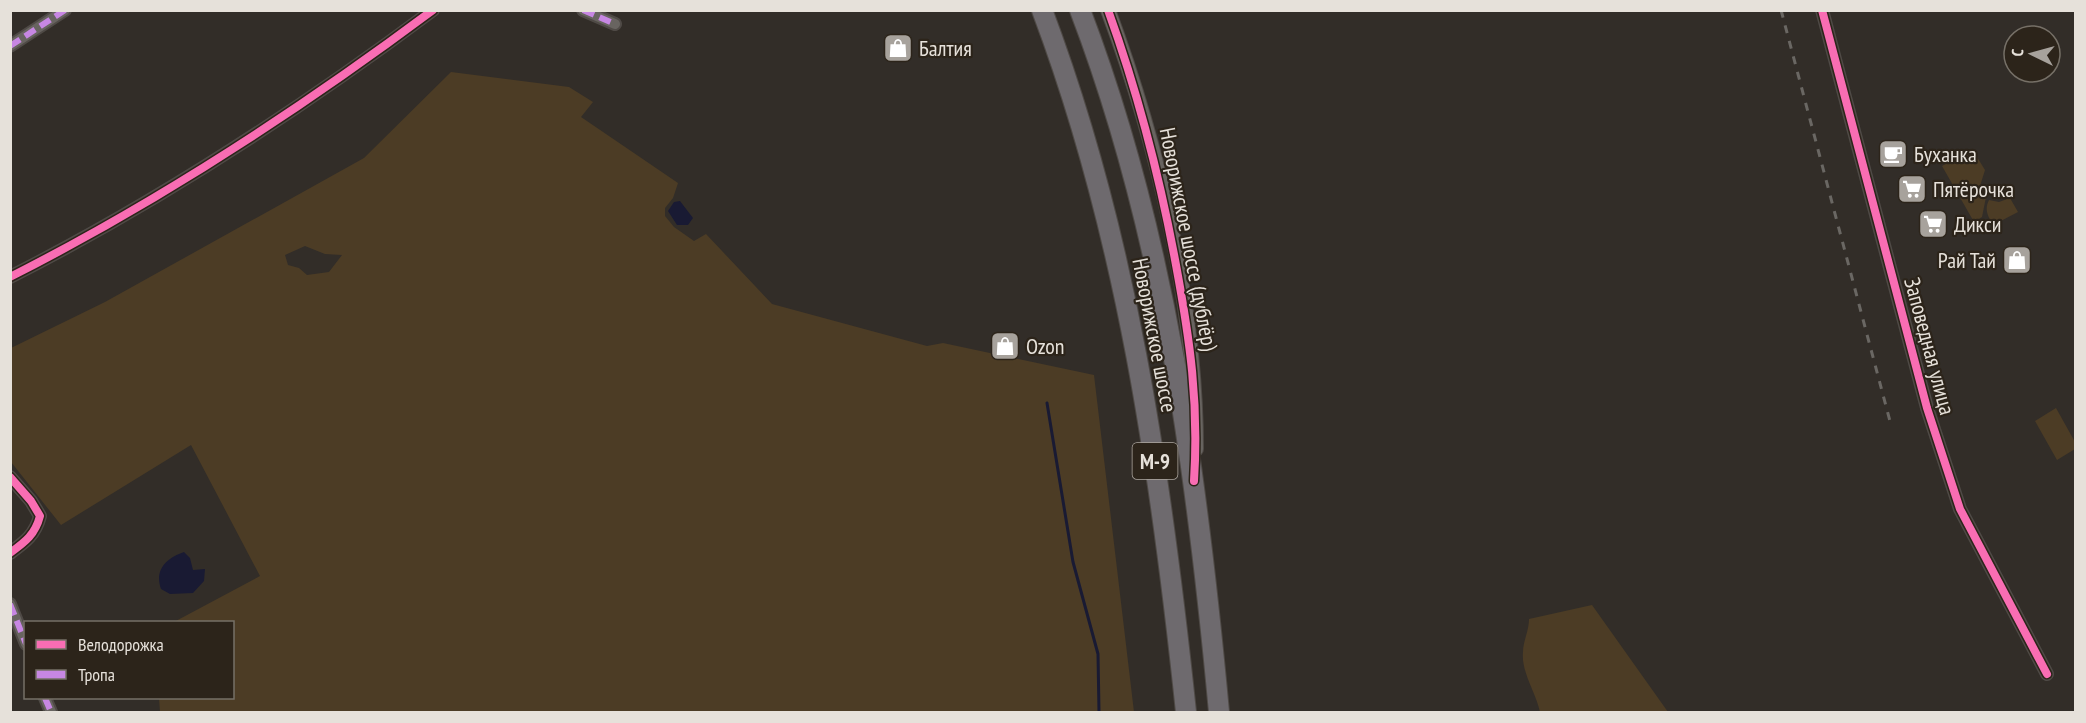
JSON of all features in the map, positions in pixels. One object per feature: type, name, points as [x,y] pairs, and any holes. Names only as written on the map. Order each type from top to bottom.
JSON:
[{"type":"highway","name":"Новорижское шоссе","points":[[1042,10],[1070,90],[1086,146],[1133,340],[1155,461],[1186,712]]},
{"type":"highway","name":"Новорижское шоссе","points":[[1080,10],[1113,105],[1141,206],[1169,331],[1194,481],[1219,712]]},
{"type":"street","points":[[10,46],[65,10]]},
{"type":"street","points":[[10,277],[84,240],[199,172],[314,98],[433,10]]},
{"type":"street","points":[[583,10],[615,24]]},
{"type":"street","name":"Новорижское шоссе (дублёр)","points":[[1108,10],[1141,108],[1168,221],[1196,391],[1194,481]]},
{"type":"street","name":"Заповедная улица","points":[[1822,10],[1927,408],[1960,509],[2047,674]]},
{"type":"street","points":[[10,477],[31,501],[39,516],[37,529],[31,538],[10,553]]},
{"type":"street","points":[[10,604],[24,639]]},
{"type":"shaded area","points":[[451,72],[569,87],[593,102],[581,117],[678,183],[673,198],[665,208],[665,216],[674,227],[694,241],[706,234],[772,304],[927,346],[943,343],[1094,375],[1134,712],[160,712],[159,699],[234,699],[234,621],[176,621],[260,576],[191,445],[61,525],[11,462],[11,348],[105,302],[364,158]],"holes":[[[305,246],[325,254],[342,255],[329,272],[307,275],[299,268],[288,265],[285,255]]]},
{"type":"shaded area","points":[[1972,149],[1985,170],[1980,186],[1986,197],[1982,217],[1974,222],[1942,166]]},
{"type":"shaded area","points":[[2010,198],[2018,212],[1993,225],[1987,210],[1989,200],[1999,202]]},
{"type":"shaded area","points":[[2056,408],[2075,442],[2075,449],[2057,460],[2035,421]]},
{"type":"shaded area","points":[[1592,605],[1668,712],[1540,712],[1526,675],[1523,660],[1529,619]]},
{"type":"water","points":[[680,201],[693,218],[688,225],[677,225],[668,211],[674,202]]},
{"type":"water","points":[[184,552],[190,558],[193,570],[205,569],[204,581],[193,593],[170,594],[161,589],[159,576],[161,570],[167,561]]},
{"type":"waterway","points":[[1047,403],[1073,562],[1098,654],[1099,712]]},
{"type":"railway","points":[[1781,10],[1891,425]]},
{"type":"marked path","points":[[10,46],[65,10]]},
{"type":"marked path","points":[[583,10],[615,24]]},
{"type":"marked path","points":[[10,604],[24,639]]},
{"type":"marked path","points":[[45,699],[51,712]]},
{"type":"cycle path","points":[[10,277],[121,217],[228,152],[383,47],[433,10]]},
{"type":"cycle path","points":[[1108,10],[1147,136],[1176,265],[1192,372],[1195,425],[1194,481]]},
{"type":"cycle path","points":[[1822,10],[1927,408],[1960,509],[2047,674]]},
{"type":"cycle path","points":[[10,477],[31,501],[40,516],[29,538],[10,553]]},
{"type":"place","name":"Балтия","points":[[898,48]]},
{"type":"place","name":"Буханка","points":[[1893,154]]},
{"type":"place","name":"Пятёрочка","points":[[1912,189]]},
{"type":"place","name":"Дикси","points":[[1933,224]]},
{"type":"place","name":"Рай Тай","points":[[2017,260]]},
{"type":"place","name":"Ozon","points":[[1005,346]]}]
